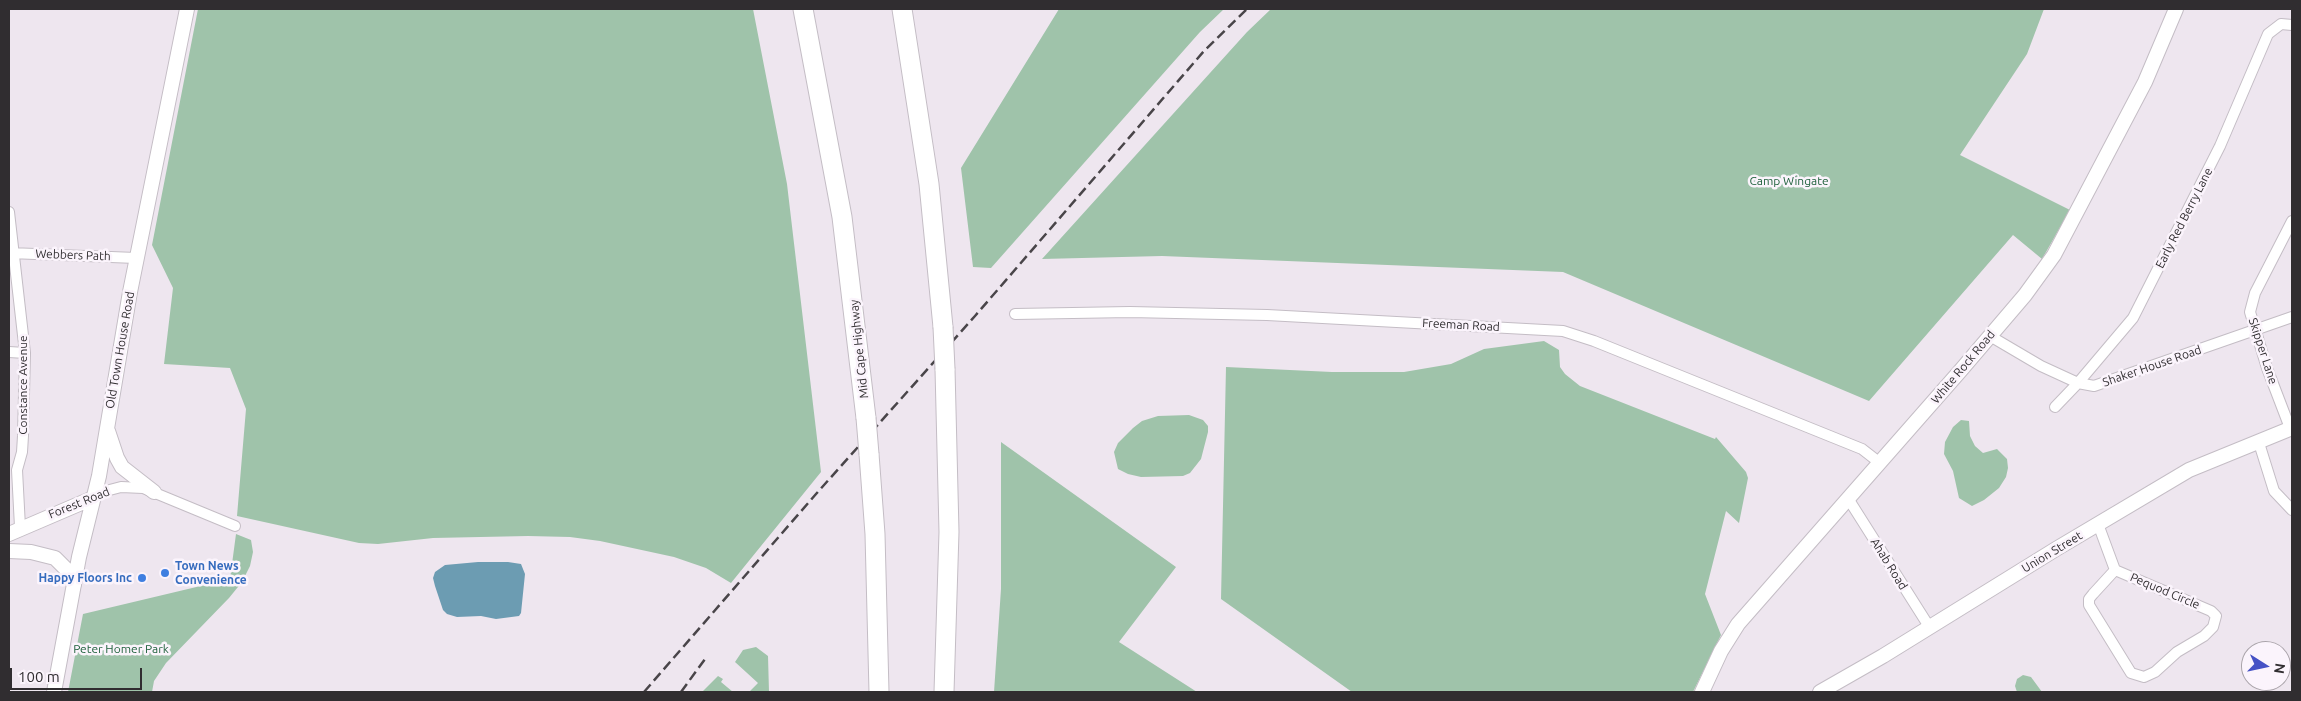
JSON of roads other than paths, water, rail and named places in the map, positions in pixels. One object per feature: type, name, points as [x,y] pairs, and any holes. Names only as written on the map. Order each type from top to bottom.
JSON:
[{"type":"highway","name":"Mid Cape Highway","points":[[803,9],[842,217],[866,418],[875,534],[879,692]]},
{"type":"highway","points":[[902,9],[927,174],[943,327],[949,542],[944,692]]},
{"type":"main road","name":"Old Town House Road","points":[[54,692],[74,585],[107,429],[136,258],[187,9]]},
{"type":"main road","name":"White Rock Road","points":[[1702,692],[1721,651],[1738,624],[1849,500],[1990,336],[2025,295],[2054,255],[2145,82],[2176,9]]},
{"type":"main road","name":"Union Street","points":[[1820,692],[1930,628],[2189,470],[2259,443],[2291,428]]},
{"type":"main road","points":[[107,429],[122,467],[154,492]]},
{"type":"main road","name":"Forest Road","points":[[14,530],[93,498]]},
{"type":"main road","points":[[9,552],[31,552],[55,558],[62,563],[74,585]]},
{"type":"street","name":"Early Red Berry Lane","points":[[2055,407],[2133,318],[2220,146],[2268,34],[2281,24],[2292,24]]},
{"type":"street","name":"Constance Avenue","points":[[9,212],[12,253],[25,353],[22,452],[17,470],[14,530]]},
{"type":"street","name":"Skipper Lane","points":[[2291,428],[2267,368],[2250,312],[2254,294],[2292,220]]},
{"type":"street","name":"Webbers Path","points":[[12,253],[136,258]]},
{"type":"street","name":"Freeman Road","points":[[1015,314],[1130,312],[1268,315],[1563,331],[1588,339],[1862,449],[1880,463]]},
{"type":"street","name":"Shaker House Road","points":[[1990,336],[2041,366],[2078,383],[2094,386],[2292,317]]},
{"type":"street","points":[[9,352],[25,353]]},
{"type":"street","points":[[2259,443],[2274,491],[2292,510]]},
{"type":"street","points":[[9,481],[17,470]]},
{"type":"street","name":"Forest Road","points":[[93,498],[102,492],[121,487],[143,488],[235,526]]},
{"type":"street","name":"Ahab Road","points":[[1849,500],[1930,628]]},
{"type":"street","name":"Pequod Circle","points":[[2098,524],[2115,570],[2211,611],[2216,616],[2212,627],[2204,636],[2177,652],[2155,672],[2144,677],[2131,674],[2089,605],[2089,599],[2115,570]]},
{"type":"water","points":[[478,562],[521,564],[525,574],[521,613],[519,616],[496,619],[481,616],[457,617],[447,614],[443,610],[433,578],[435,572],[445,565]]},
{"type":"railway","points":[[644,692],[816,494],[975,316],[1204,51],[1247,9]]},
{"type":"railway","points":[[681,692],[705,659]]},
{"type":"place","name":"Town News Convenience","points":[[165,573]]},
{"type":"place","name":"Happy Floors Inc","points":[[142,578]]},
{"type":"park label","name":"Camp Wingate","points":[[1789,181]]},
{"type":"park label","name":"Peter Homer Park","points":[[121,649]]}]
